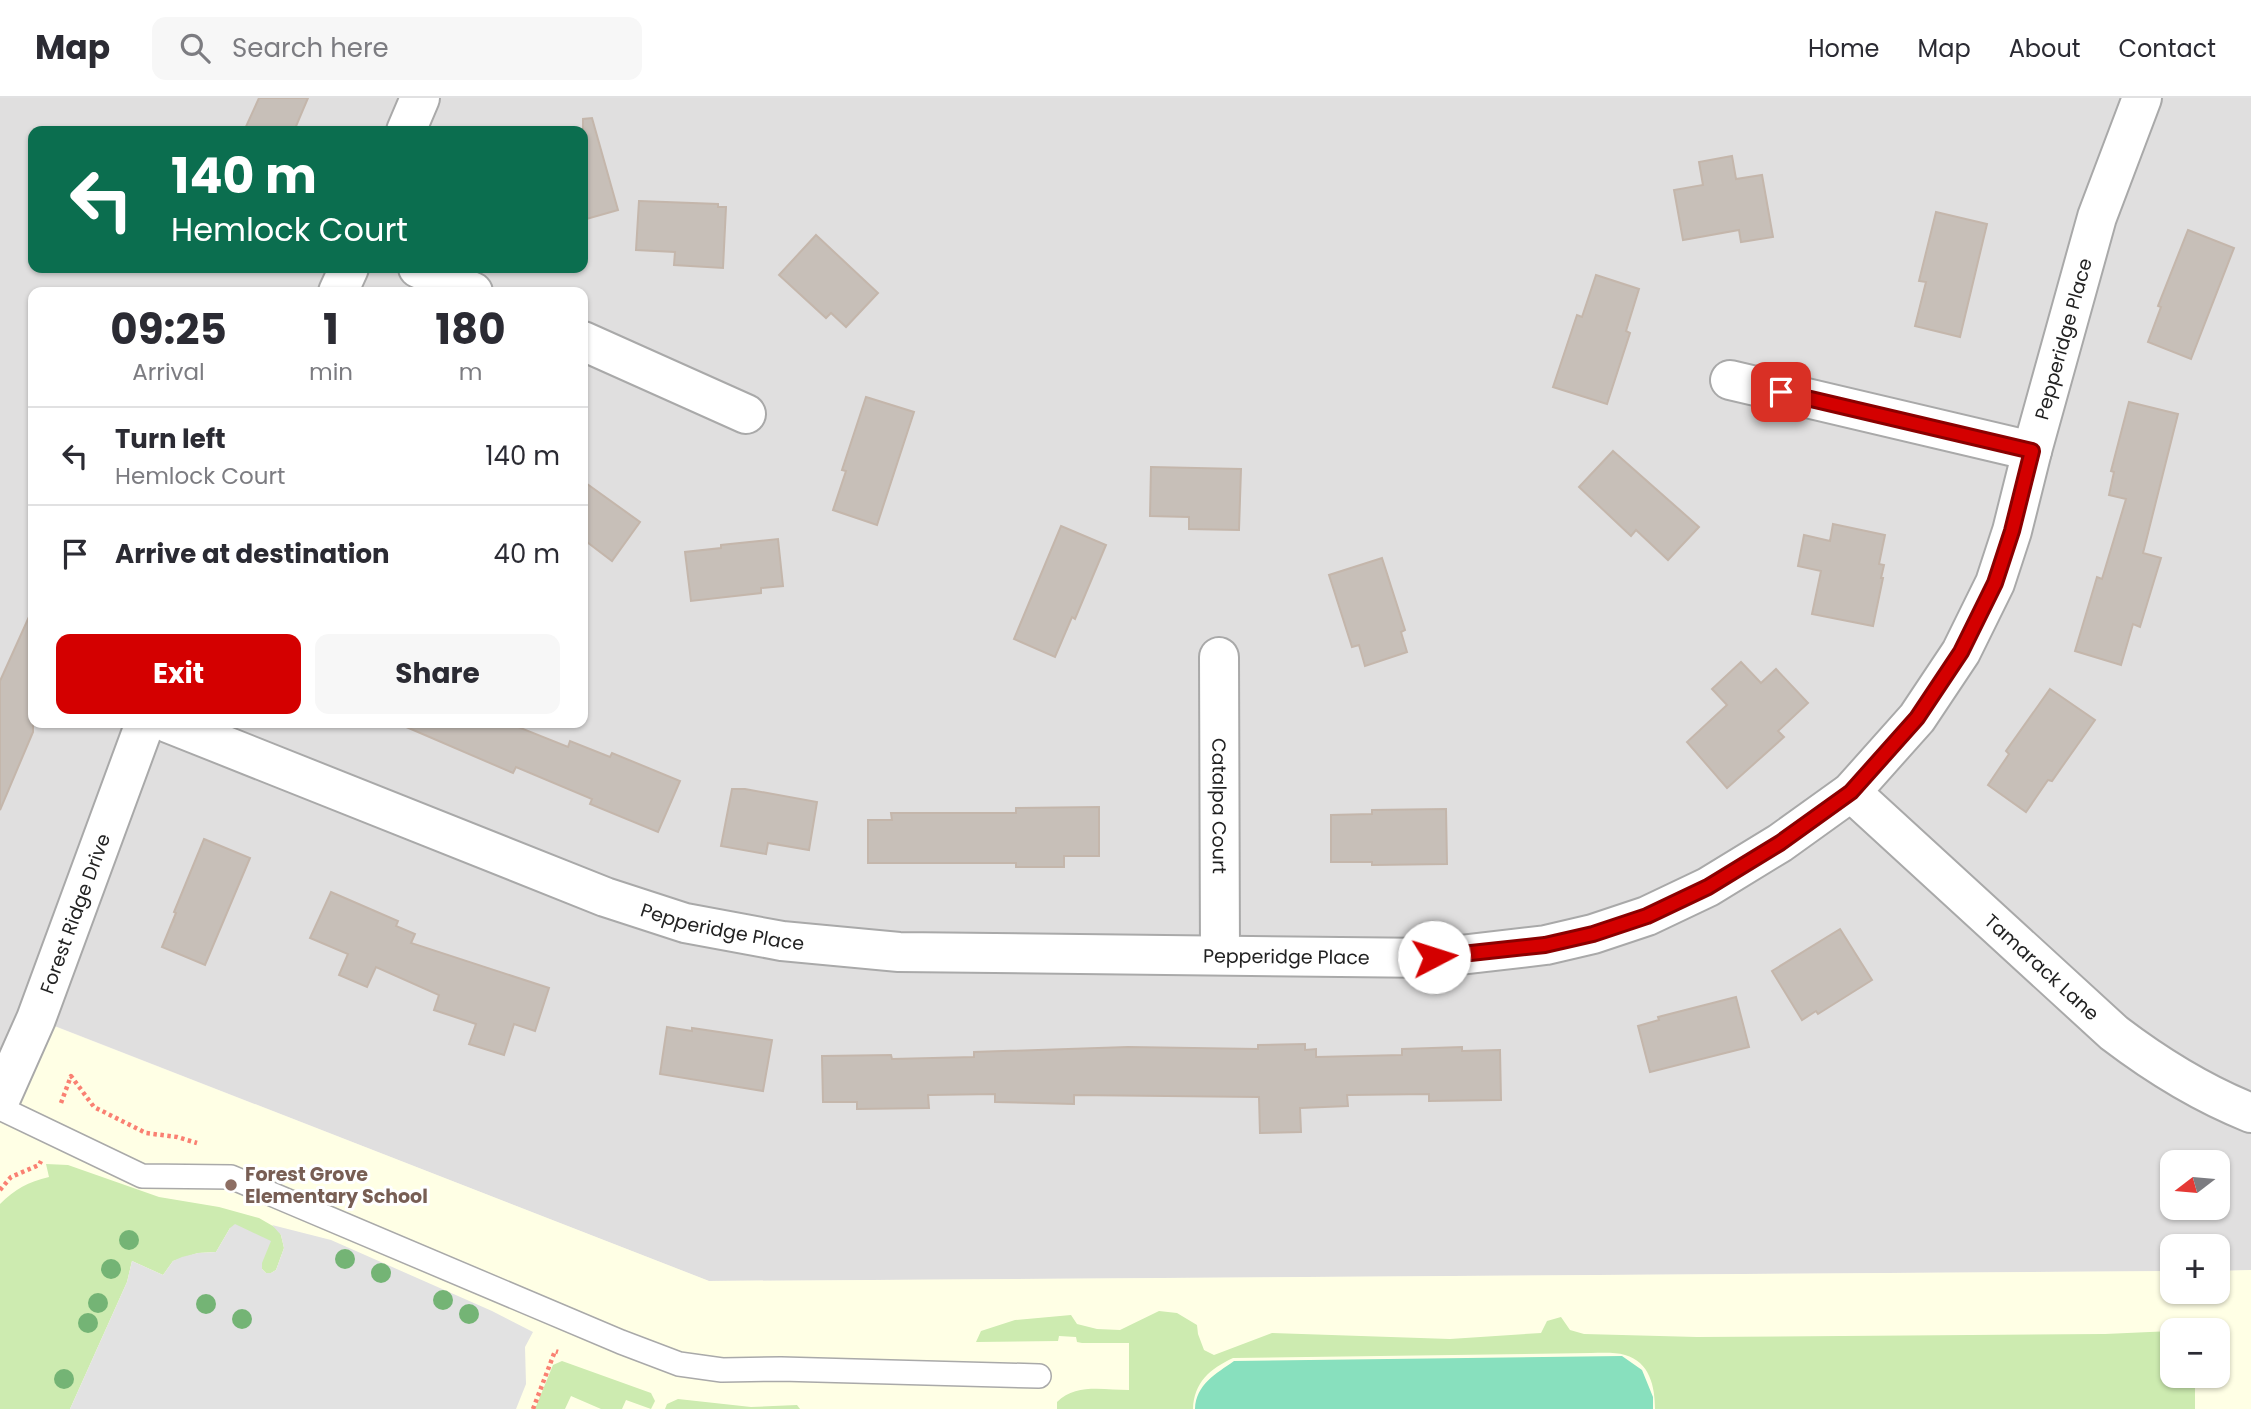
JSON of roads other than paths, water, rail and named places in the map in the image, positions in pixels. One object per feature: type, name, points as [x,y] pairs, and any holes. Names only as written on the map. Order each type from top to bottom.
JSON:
[{"type":"street","points":[[408,126],[420,98]]},
{"type":"street","name":"Pepperidge Place","points":[[181,728],[605,897],[685,923],[782,941],[899,952],[1434,957],[1545,945],[1593,934],[1647,916],[1708,887],[1780,843],[1851,792],[1917,718],[1961,652],[1995,583],[2012,531],[2097,217],[2142,98]]},
{"type":"street","points":[[429,273],[462,287]]},
{"type":"street","points":[[588,343],[746,414]]},
{"type":"street","points":[[1730,380],[2032,451]]},
{"type":"street","name":"Catalpa Court","points":[[1219,657],[1220,954]]},
{"type":"street","name":"Forest Ridge Drive","points":[[0,1100],[36,1019],[143,728]]},
{"type":"street","name":"Tamarack Lane","points":[[1851,792],[2114,1033],[2150,1060],[2188,1083],[2251,1114]]},
{"type":"lane","points":[[0,1108],[142,1175],[231,1177],[679,1364],[722,1370],[1039,1376]]},
{"type":"place","name":"Forest Grove Elementary School","points":[[231,1185]]}]
